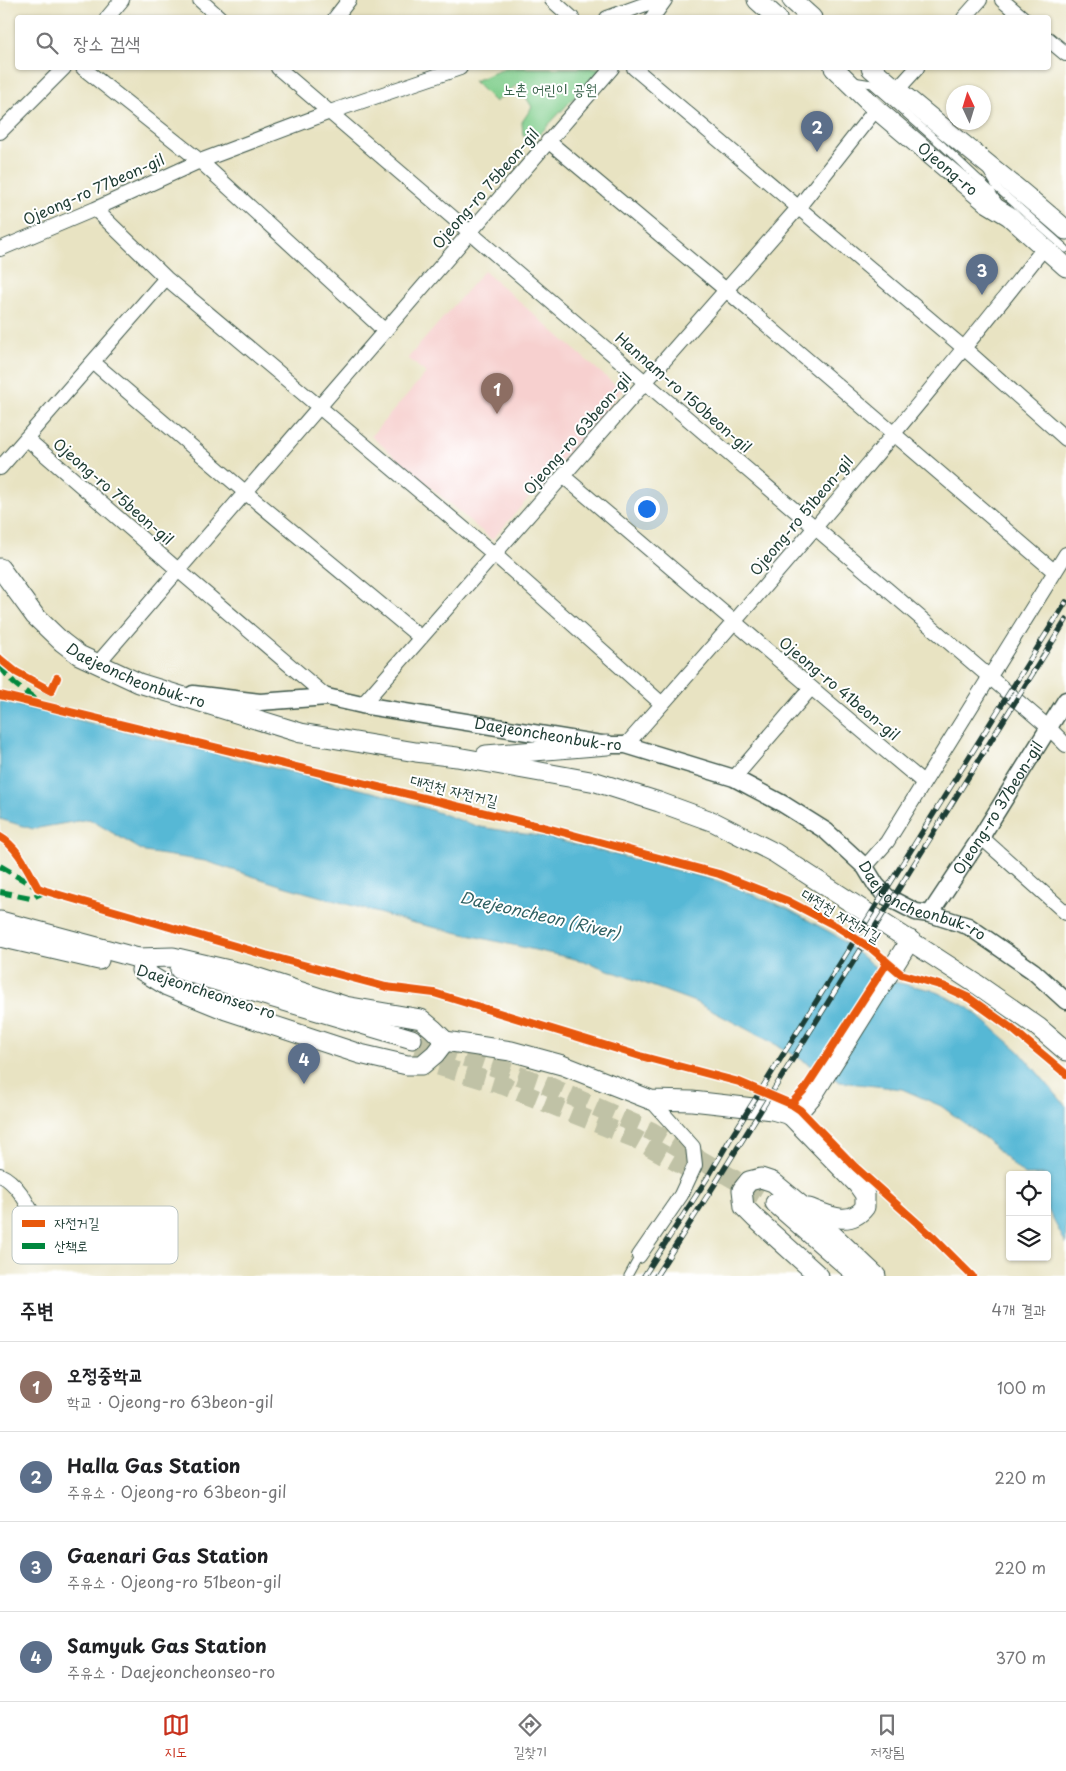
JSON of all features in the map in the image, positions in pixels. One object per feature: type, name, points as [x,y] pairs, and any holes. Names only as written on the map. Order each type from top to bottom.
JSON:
[{"type":"main road","points":[[757,0],[774,15]]},
{"type":"main road","points":[[792,0],[809,15]]},
{"type":"main road","name":"Ojeong-ro","points":[[836,70],[876,109],[986,202],[1009,216],[1066,267]]},
{"type":"main road","name":"Ojeong-ro","points":[[873,70],[979,159],[1018,188],[1066,230]]},
{"type":"main road","name":"Daejeoncheonbuk-ro","points":[[0,568],[34,616],[79,655],[139,683],[162,691]]},
{"type":"main road","points":[[162,691],[301,733],[596,782],[714,822],[775,853],[910,940],[1038,1027],[1066,1051]]},
{"type":"main road","points":[[457,758],[607,745]]},
{"type":"main road","points":[[0,913],[17,917],[44,933]]},
{"type":"main road","points":[[0,921],[44,933],[139,964],[167,986],[226,1010],[360,1054],[407,1065],[422,1065],[436,1054],[445,1042]]},
{"type":"main road","name":"Daejeoncheonseo-ro","points":[[0,937],[139,964],[410,1048]]},
{"type":"main road","points":[[790,1115],[800,1110],[812,1095],[910,940]]},
{"type":"main road","points":[[139,964],[173,957],[246,974],[345,1006],[421,1019],[445,1042],[511,1051],[562,1065],[650,1100],[692,1101],[772,1110],[790,1115],[858,1185],[865,1195],[865,1207],[859,1215],[847,1219],[829,1216],[802,1206]]},
{"type":"main road","points":[[978,985],[1034,1015],[1066,1041]]},
{"type":"main road","points":[[834,1276],[742,1190],[749,1181],[761,1178],[773,1182],[802,1206],[876,1276]]},
{"type":"main road","points":[[760,1207],[756,1219],[819,1276]]},
{"type":"main road","points":[[760,1207],[859,1276]]},
{"type":"street","points":[[110,15],[122,0]]},
{"type":"street","points":[[200,0],[217,15]]},
{"type":"street","points":[[337,15],[349,0]]},
{"type":"street","points":[[552,0],[569,15]]},
{"type":"street","points":[[614,15],[657,0]]},
{"type":"street","points":[[654,15],[665,0]]},
{"type":"street","points":[[967,15],[980,0]]},
{"type":"street","points":[[1002,0],[1020,15]]},
{"type":"street","points":[[1051,42],[1066,54]]},
{"type":"street","points":[[0,132],[62,70]]},
{"type":"street","name":"Ojeong-ro 77beon-gil","points":[[86,70],[200,161]]},
{"type":"street","name":"Hannam-ro 150beon-gil","points":[[286,70],[330,112],[1066,745]]},
{"type":"street","name":"Ojeong-ro 77beon-gil","points":[[0,249],[95,209],[200,161],[330,112],[454,70]]},
{"type":"street","name":"Ojeong-ro 75beon-gil","points":[[98,663],[610,70]]},
{"type":"street","points":[[636,70],[965,349],[1066,439]]},
{"type":"street","points":[[897,90],[915,70]]},
{"type":"street","name":"Ojeong-ro 63beon-gil","points":[[362,705],[798,208],[876,109]]},
{"type":"street","points":[[548,141],[894,432],[1055,572]]},
{"type":"street","points":[[200,161],[384,331]]},
{"type":"street","points":[[95,209],[166,278],[494,554],[662,704]]},
{"type":"street","name":"Ojeong-ro 51beon-gil","points":[[626,745],[815,528],[965,349],[1044,248]]},
{"type":"street","points":[[0,468],[166,278]]},
{"type":"street","points":[[93,362],[420,638]]},
{"type":"street","name":"Ojeong-ro 75beon-gil","points":[[26,438],[327,697]]},
{"type":"street","points":[[563,476],[734,621]]},
{"type":"street","points":[[864,867],[887,842],[1066,554]]},
{"type":"street","name":"Ojeong-ro 41beon-gil","points":[[734,621],[923,782]]},
{"type":"street","points":[[734,778],[811,688]]},
{"type":"street","name":"Daejeoncheonbuk-ro","points":[[162,691],[260,702],[327,697],[362,705],[607,745],[626,745],[734,778],[783,804],[826,831],[864,867],[887,897],[916,912],[930,914],[968,926],[1033,971],[1066,1001]]},
{"type":"street","name":"Ojeong-ro 37beon-gil","points":[[930,914],[981,837],[1066,700]]},
{"type":"street","points":[[981,837],[1066,913]]},
{"type":"street","points":[[639,1256],[681,1195],[695,1165],[692,1147],[650,1100]]},
{"type":"street","points":[[0,1175],[4,1176],[21,1193],[28,1206]]},
{"type":"lane","points":[[848,80],[872,84],[990,190],[1009,216]]},
{"type":"lane","points":[[979,159],[997,188],[1066,249]]},
{"type":"lane","points":[[628,1276],[639,1256]]},
{"type":"shaded area","points":[[484,271],[622,391],[492,540],[371,436],[426,373],[408,358]]},
{"type":"green space","name":"노촌 어린이 공원","points":[[501,70],[600,70],[537,137],[523,135],[522,122],[532,107],[518,84],[495,102],[474,81]]},
{"type":"water","name":"Daejeoncheon (River)","points":[[0,701],[393,797],[480,827],[545,837],[718,881],[786,908],[835,935],[894,982],[932,990],[968,1007],[1019,1051],[1066,1106],[1066,1244],[1051,1216],[1051,1171],[1020,1171],[986,1139],[941,1106],[902,1089],[840,1082],[773,1043],[695,1002],[584,961],[410,922],[283,886],[205,861],[145,852],[89,819],[33,829],[0,819]]},
{"type":"tunnel","points":[[412,1039],[544,1084],[651,1131],[775,1203]]},
{"type":"tunnel","points":[[412,1058],[505,1086],[636,1139],[694,1172]]},
{"type":"railway","points":[[644,1276],[708,1177],[1066,602]]},
{"type":"railway","points":[[656,1276],[1066,620]]},
{"type":"marked path","points":[[0,666],[14,683],[36,700]]},
{"type":"marked path","points":[[0,866],[34,886]]},
{"type":"marked path","points":[[0,892],[31,898],[46,891]]},
{"type":"cycle path","points":[[0,659],[16,672],[51,691],[57,678]]},
{"type":"cycle path","name":"대전천 자전거길","points":[[0,695],[547,828],[719,874],[788,901],[836,926],[872,949],[901,974],[943,986],[969,998],[1011,1028],[1066,1074]]},
{"type":"cycle path","points":[[0,837],[17,853],[38,888],[46,891],[266,955],[386,987],[434,993],[640,1056],[739,1082],[791,1104],[800,1110],[855,1167],[934,1238],[972,1276]]},
{"type":"cycle path","points":[[791,1104],[805,1089],[885,966],[884,959]]},
{"type":"place","name":"Halla Gas Station","points":[[817,152]]},
{"type":"place","name":"Gaenari Gas Station","points":[[982,295]]},
{"type":"place","name":"오정중학교","points":[[497,414]]},
{"type":"place","name":"Samyuk Gas Station","points":[[304,1084]]}]
